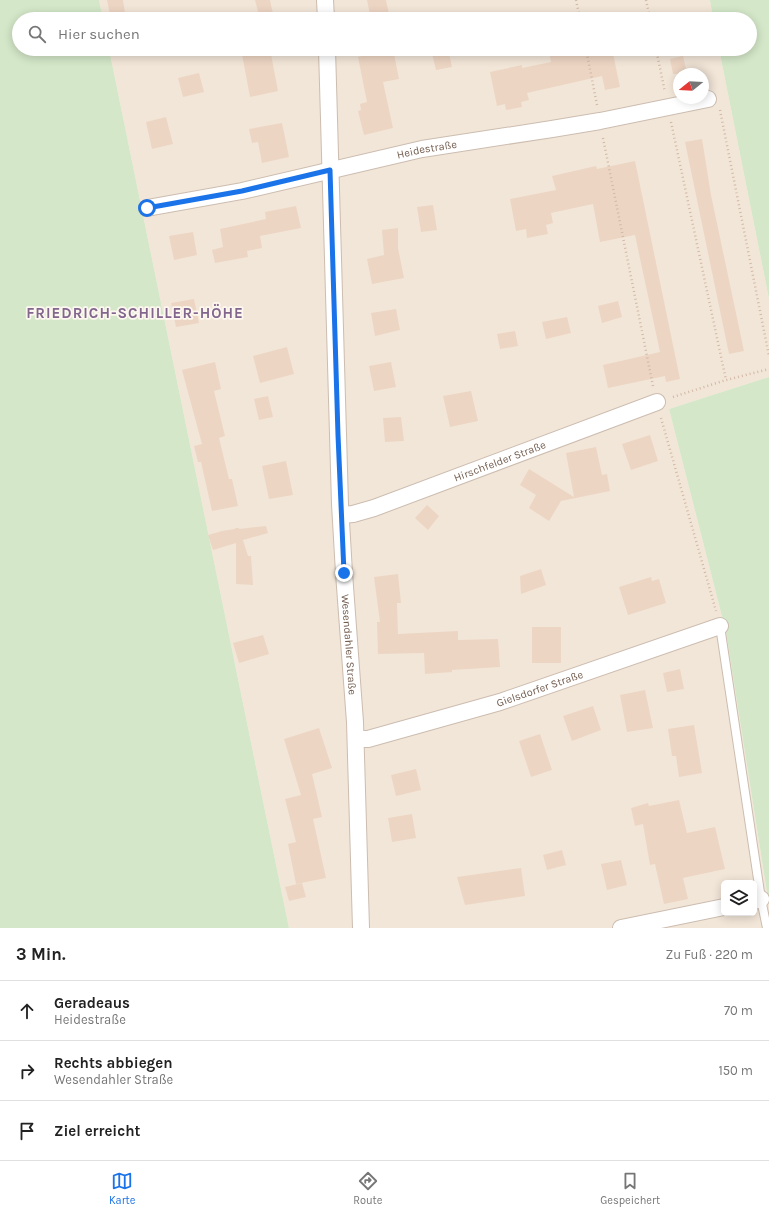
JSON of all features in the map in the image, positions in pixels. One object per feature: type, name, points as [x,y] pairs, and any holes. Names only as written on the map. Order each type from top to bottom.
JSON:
[{"type":"street","points":[[325,0],[326,12]]},
{"type":"street","name":"Wesendahler Straße","points":[[326,56],[341,515],[344,581],[356,739],[361,928]]},
{"type":"street","name":"Heidestraße","points":[[147,208],[242,191],[422,148],[600,121],[681,104]]},
{"type":"street","name":"Hirschfelder Straße","points":[[341,515],[353,514],[374,508],[657,402]]},
{"type":"street","name":"Gielsdorfer Straße","points":[[356,739],[368,739],[500,702],[720,626]]},
{"type":"street","points":[[621,928],[721,908]]},
{"type":"lane","points":[[720,626],[754,880]]},
{"type":"lane","points":[[757,900],[767,928]]},
{"type":"path","points":[[576,0],[579,12]]},
{"type":"path","points":[[646,0],[649,12]]},
{"type":"path","points":[[587,56],[657,402],[720,626]]},
{"type":"path","points":[[657,56],[726,380]]},
{"type":"path","points":[[709,98],[718,97],[769,356]]},
{"type":"path","points":[[657,402],[726,380],[769,369]]},
{"type":"shaded area","points":[[99,0],[710,0],[712,12],[102,12]]},
{"type":"shaded area","points":[[110,56],[720,56],[769,299],[769,377],[669,409],[726,632],[769,905],[769,928],[289,928]]},
{"type":"green space","points":[[0,0],[99,0],[102,12],[12,12],[12,56],[110,56],[289,928],[0,928]]},
{"type":"green space","points":[[710,0],[769,0],[769,299],[720,56],[757,56],[757,12],[712,12]]},
{"type":"green space","points":[[769,377],[769,905],[726,632],[669,409]]},
{"type":"building","points":[[107,0],[123,0],[125,12],[110,12]]},
{"type":"building","points":[[255,0],[270,0],[273,12],[258,12]]},
{"type":"building","points":[[367,0],[386,0],[389,12],[370,12]]},
{"type":"building","points":[[242,56],[271,56],[278,91],[250,97]]},
{"type":"building","points":[[394,56],[399,79],[383,82],[393,128],[364,135],[358,111],[361,110],[360,104],[367,102],[358,57]]},
{"type":"building","points":[[433,56],[450,56],[452,67],[436,70]]},
{"type":"building","points":[[550,56],[613,56],[620,87],[605,90],[602,76],[527,93],[529,100],[521,102],[522,107],[506,110],[505,104],[497,106],[490,72],[522,65],[522,68],[551,62]]},
{"type":"building","points":[[683,56],[686,68],[673,68],[673,74],[670,59]]},
{"type":"building","points":[[199,73],[204,92],[183,97],[178,78]]},
{"type":"building","points":[[166,117],[173,144],[152,149],[146,122]]},
{"type":"building","points":[[282,123],[289,157],[262,163],[258,142],[252,143],[249,129]]},
{"type":"building","points":[[702,139],[711,195],[744,351],[729,354],[685,142]]},
{"type":"building","points":[[635,161],[680,379],[666,382],[665,376],[608,388],[603,365],[660,352],[635,235],[600,242],[593,204],[551,213],[553,223],[546,225],[548,234],[527,238],[526,229],[516,231],[510,199],[556,190],[552,176],[596,166],[597,169]]},
{"type":"building","points":[[433,205],[437,230],[421,232],[417,207]]},
{"type":"building","points":[[296,206],[301,228],[260,236],[262,248],[247,251],[248,257],[215,263],[212,250],[223,247],[220,229],[266,219],[265,212]]},
{"type":"building","points":[[398,228],[398,248],[404,278],[372,284],[367,259],[384,255],[382,230]]},
{"type":"building","points":[[193,232],[197,255],[174,260],[169,236]]},
{"type":"building","points":[[194,299],[199,323],[176,327],[171,303]]},
{"type":"building","points":[[618,301],[622,317],[602,323],[598,306]]},
{"type":"building","points":[[396,309],[400,330],[375,336],[371,313]]},
{"type":"building","points":[[567,317],[571,333],[546,339],[542,322]]},
{"type":"building","points":[[515,331],[518,346],[500,349],[497,334]]},
{"type":"building","points":[[287,347],[294,374],[260,383],[253,356]]},
{"type":"building","points":[[215,362],[221,389],[214,391],[225,436],[219,438],[229,479],[232,479],[238,506],[212,511],[201,462],[198,462],[194,446],[202,444],[182,370]]},
{"type":"building","points":[[391,362],[396,387],[374,391],[369,366]]},
{"type":"building","points":[[471,391],[478,421],[450,427],[443,396]]},
{"type":"building","points":[[268,396],[273,417],[259,420],[254,399]]},
{"type":"building","points":[[401,417],[404,441],[385,442],[383,418]]},
{"type":"building","points":[[650,435],[658,461],[631,470],[622,444]]},
{"type":"building","points":[[596,447],[602,475],[607,474],[610,491],[561,501],[549,521],[529,508],[536,495],[520,485],[529,469],[574,497],[566,453]]},
{"type":"building","points":[[286,461],[293,495],[269,499],[262,466]]},
{"type":"building","points":[[427,505],[439,516],[428,530],[415,518]]},
{"type":"building","points":[[266,526],[268,533],[243,540],[248,556],[251,556],[253,585],[236,584],[236,543],[213,550],[208,535],[235,528],[239,529]]},
{"type":"building","points":[[541,569],[546,585],[521,594],[520,576]]},
{"type":"building","points":[[398,574],[401,603],[397,603],[398,634],[458,631],[458,640],[498,639],[500,667],[452,670],[452,672],[425,674],[424,653],[378,654],[377,622],[380,622],[374,577]]},
{"type":"building","points":[[651,577],[652,581],[659,579],[666,603],[628,615],[619,587]]},
{"type":"building","points":[[532,627],[561,627],[561,663],[532,663]]},
{"type":"building","points":[[263,635],[269,654],[239,663],[233,643]]},
{"type":"building","points":[[680,669],[684,689],[667,692],[663,673]]},
{"type":"building","points":[[645,690],[653,728],[627,732],[620,695]]},
{"type":"building","points":[[593,706],[601,730],[572,741],[563,716]]},
{"type":"building","points":[[694,725],[702,773],[679,777],[676,756],[672,756],[668,729]]},
{"type":"building","points":[[319,728],[332,768],[312,774],[322,817],[313,819],[326,878],[296,884],[288,844],[296,842],[285,799],[301,795],[284,739]]},
{"type":"building","points":[[540,734],[552,770],[531,777],[519,741]]},
{"type":"building","points":[[416,769],[421,790],[396,796],[391,775]]},
{"type":"building","points":[[679,800],[687,833],[715,827],[725,869],[683,878],[688,899],[664,904],[655,864],[650,865],[643,824],[635,826],[631,808],[648,803],[649,806]]},
{"type":"building","points":[[412,814],[416,838],[392,842],[388,818]]},
{"type":"building","points":[[562,850],[566,865],[547,870],[543,855]]},
{"type":"building","points":[[621,860],[627,885],[607,890],[601,864]]},
{"type":"building","points":[[521,868],[525,896],[465,905],[457,877]]},
{"type":"building","points":[[302,883],[306,897],[289,901],[285,887]]},
{"type":"district","name":"FRIEDRICH-SCHILLER-HÖHE","points":[[135,313]]},
{"type":"route","points":[[147,208],[242,191],[330,170],[340,504],[344,573]]}]
